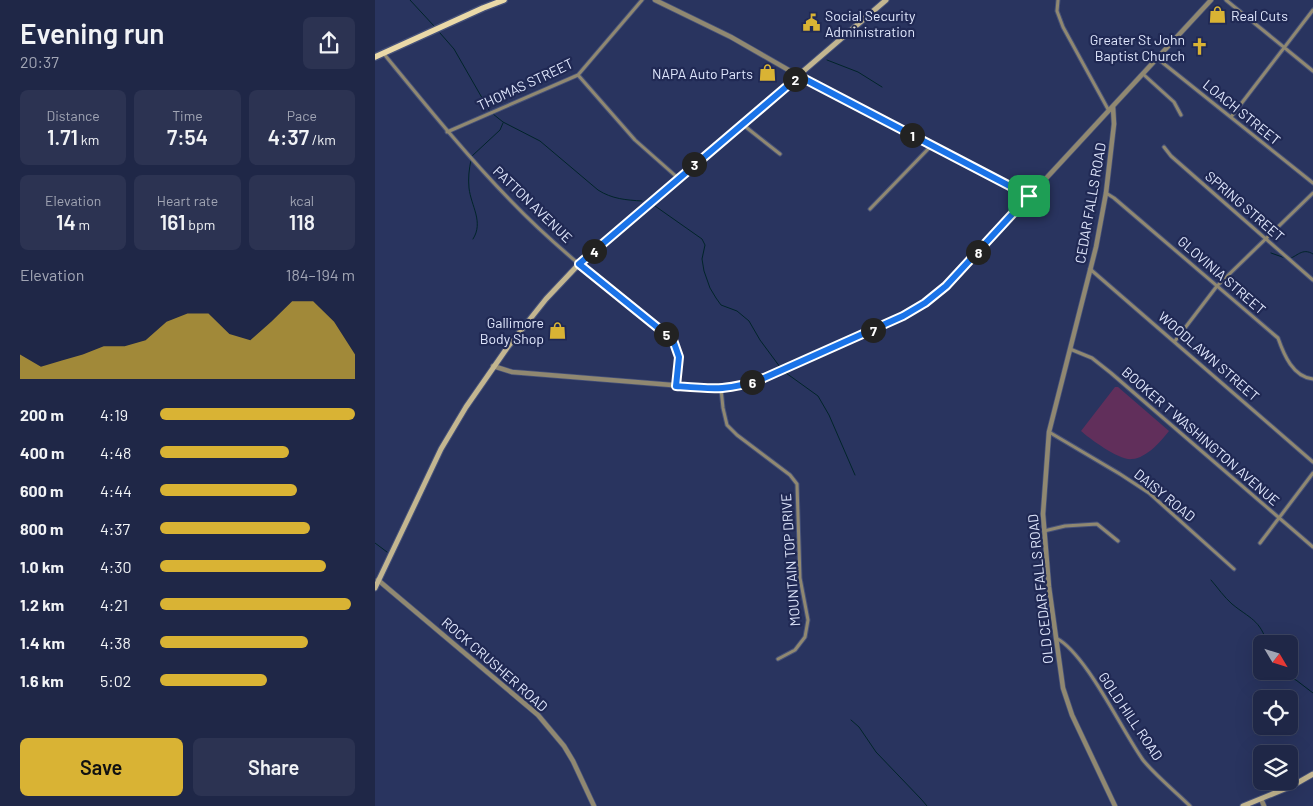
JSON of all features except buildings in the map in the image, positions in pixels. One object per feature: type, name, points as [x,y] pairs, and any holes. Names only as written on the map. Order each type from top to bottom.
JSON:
[{"type":"main road","points":[[375,57],[504,0]]},
{"type":"main road","points":[[375,588],[441,449],[493,366],[546,299],[579,264],[886,0]]},
{"type":"main road","points":[[1243,806],[1293,786],[1313,774]]},
{"type":"street","name":"THOMAS STREET","points":[[447,132],[578,75],[642,0]]},
{"type":"street","points":[[655,0],[731,37],[799,76],[1029,196]]},
{"type":"street","points":[[1058,0],[1056,8],[1060,20],[1109,111]]},
{"type":"street","points":[[493,366],[512,372],[721,389],[740,386],[764,378],[873,330],[917,308],[946,286],[1211,0]]},
{"type":"street","points":[[1227,0],[1313,71]]},
{"type":"street","points":[[1231,117],[1313,10]]},
{"type":"street","name":"PATTON AVENUE","points":[[383,53],[447,132],[512,202],[579,264],[673,340],[679,357],[676,386]]},
{"type":"street","name":"LOACH STREET","points":[[1158,59],[1313,183]]},
{"type":"street","points":[[1143,74],[1173,102],[1181,115]]},
{"type":"street","points":[[578,75],[635,140],[678,178]]},
{"type":"street","name":"CEDAR FALLS ROAD","points":[[1082,302],[1106,193],[1114,124],[1113,106]]},
{"type":"street","points":[[742,124],[780,154]]},
{"type":"street","points":[[871,209],[932,145]]},
{"type":"street","name":"SPRING STREET","points":[[1164,148],[1313,280]]},
{"type":"street","name":"GLOVINIA STREET","points":[[1106,193],[1278,338],[1284,356],[1292,367],[1306,378],[1313,380]]},
{"type":"street","points":[[1175,341],[1217,286],[1313,193]]},
{"type":"street","name":"WOODLAWN STREET","points":[[1090,269],[1313,462]]},
{"type":"street","name":"OLD CEDAR FALLS ROAD","points":[[1082,302],[1049,432],[1044,488],[1043,531],[1055,638],[1063,688],[1071,715],[1115,806]]},
{"type":"street","name":"BOOKER T WASHINGTON AVENUE","points":[[1070,349],[1092,358],[1111,373],[1313,547]]},
{"type":"street","name":"MOUNTAIN TOP DRIVE","points":[[721,389],[727,425],[737,435],[790,475],[797,484],[800,578],[809,620],[805,637],[795,650],[778,659]]},
{"type":"street","name":"DAISY ROAD","points":[[1049,432],[1149,493],[1234,569]]},
{"type":"street","points":[[1260,543],[1313,474]]},
{"type":"street","points":[[1043,531],[1065,526],[1097,524],[1118,541]]},
{"type":"street","name":"ROCK CRUSHER ROAD","points":[[378,580],[538,715],[560,740],[573,761],[594,806]]},
{"type":"street","name":"GOLD HILL ROAD","points":[[1055,638],[1062,641],[1076,655],[1144,761],[1191,806]]},
{"type":"street","points":[[1261,799],[1263,806]]},
{"type":"shaded area","points":[[1115,387],[1118,387],[1169,431],[1153,448],[1138,458],[1127,459],[1120,457],[1081,431]]},
{"type":"waterway","points":[[410,0],[434,26]]},
{"type":"waterway","points":[[440,33],[454,49],[489,110]]},
{"type":"waterway","points":[[827,60],[858,72],[882,87]]},
{"type":"waterway","points":[[493,114],[503,122],[540,141],[603,193],[614,197],[642,201]]},
{"type":"waterway","points":[[472,156],[500,130],[503,123]]},
{"type":"waterway","points":[[471,160],[469,188],[477,220],[476,233],[473,239]]},
{"type":"waterway","points":[[655,206],[702,239],[705,245],[702,259],[704,271],[716,298],[721,305],[737,311],[749,321],[780,367]]},
{"type":"waterway","points":[[1271,253],[1288,259],[1303,252],[1313,254]]},
{"type":"waterway","points":[[786,373],[818,396],[829,415],[855,475]]},
{"type":"waterway","points":[[375,543],[387,552]]},
{"type":"waterway","points":[[1211,580],[1229,601],[1258,624],[1264,635]]},
{"type":"waterway","points":[[1296,680],[1313,693]]},
{"type":"waterway","points":[[851,720],[859,727],[876,752],[927,806]]},
{"type":"place","name":"Real Cuts","points":[[1217,15]]},
{"type":"place","name":"Social Security Administration","points":[[811,23]]},
{"type":"place","name":"Greater St John Baptist Church","points":[[1199,47]]},
{"type":"place","name":"NAPA Auto Parts","points":[[767,73]]},
{"type":"place","name":"Gallimore Body Shop","points":[[558,330]]},
{"type":"route","points":[[799,76],[1029,196],[946,286],[917,308],[873,330],[764,378],[740,386],[721,389],[676,386],[679,357],[673,340],[579,264],[799,76]]}]
